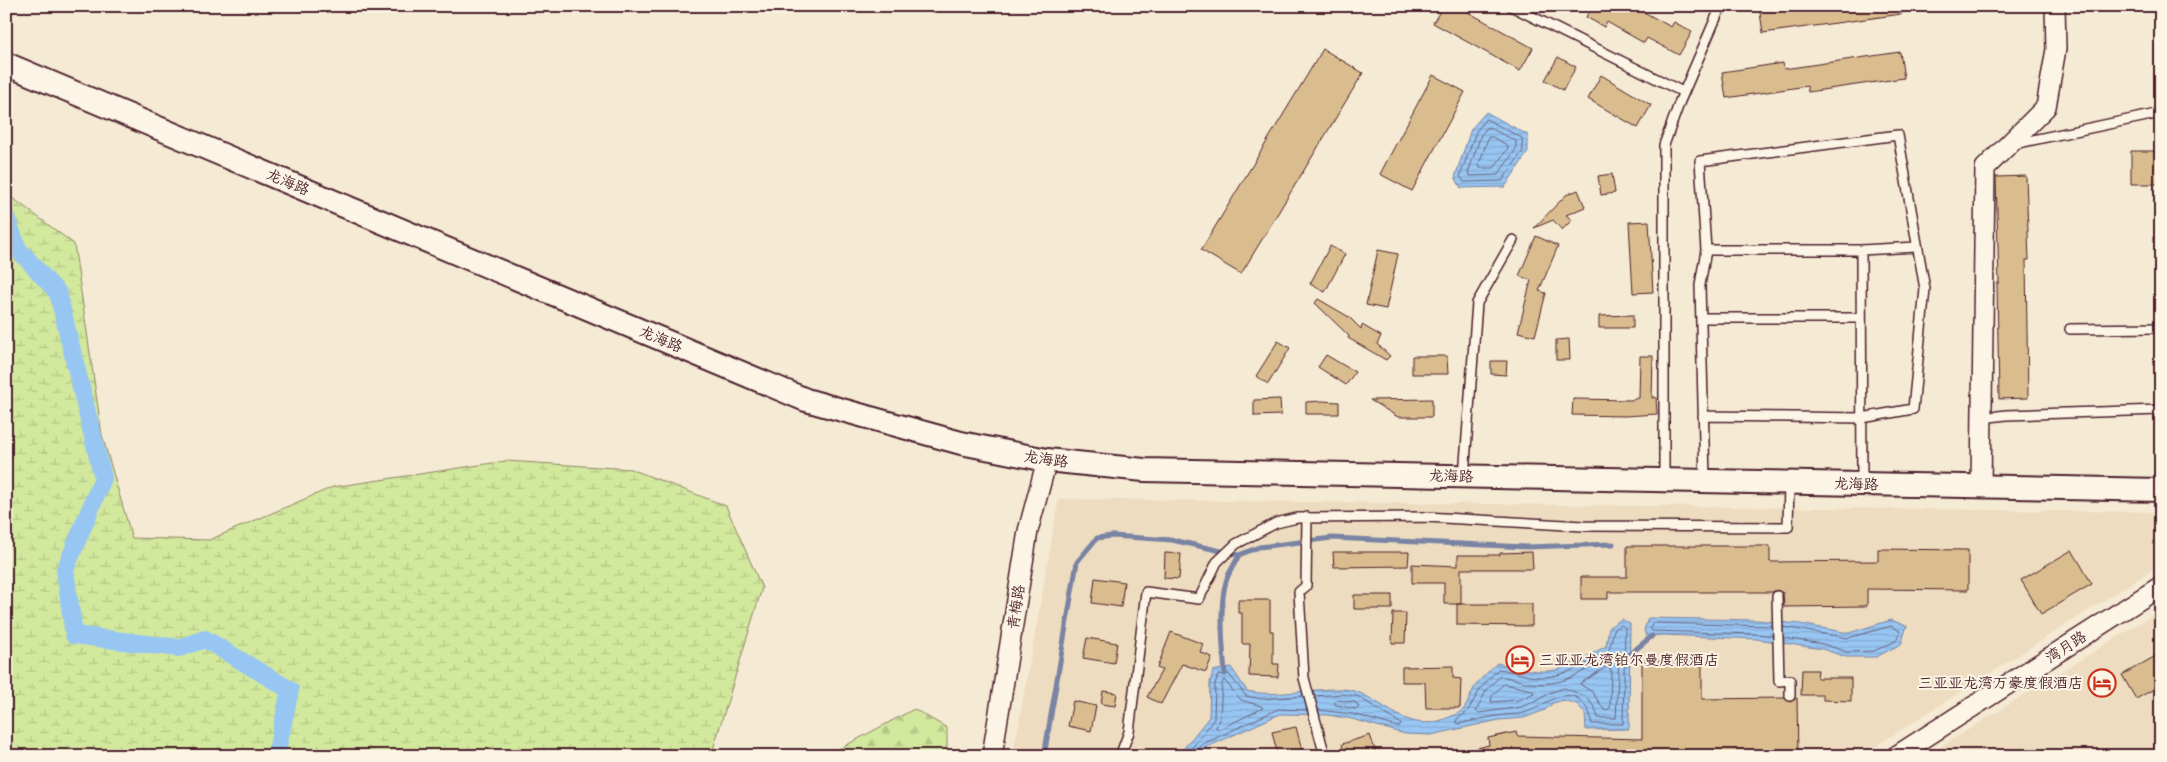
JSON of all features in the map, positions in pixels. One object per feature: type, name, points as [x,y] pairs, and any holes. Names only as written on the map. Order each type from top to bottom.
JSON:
[{"type":"street","points":[[1981,487],[1985,168],[2046,107],[2056,49],[2055,6]]},
{"type":"street","name":"龙海路","points":[[6,64],[806,400],[961,444],[1047,460],[1144,470],[2161,490]]},
{"type":"street","name":"青梅路","points":[[992,756],[1028,531],[1047,460]]},
{"type":"street","name":"湾月路","points":[[1896,756],[2161,586]]},
{"type":"lane","points":[[1511,6],[1683,92]]},
{"type":"lane","points":[[1664,480],[1664,145],[1683,92],[1721,6]]},
{"type":"lane","points":[[2009,145],[2161,113]]},
{"type":"lane","points":[[1703,416],[1862,418],[1913,409],[1924,289],[1898,135],[1700,161],[1706,250],[1700,285],[1703,416],[1705,480]]},
{"type":"lane","points":[[1464,476],[1477,303],[1513,240]]},
{"type":"lane","points":[[1706,250],[1861,250],[1917,247]]},
{"type":"lane","points":[[1861,250],[1862,484]]},
{"type":"lane","points":[[1701,318],[1861,318]]},
{"type":"lane","points":[[2070,329],[2161,328]]},
{"type":"lane","points":[[1982,418],[2006,415],[2161,410]]},
{"type":"lane","points":[[1120,756],[1129,732],[1146,592],[1199,599],[1217,562],[1236,544],[1276,523],[1307,518],[1426,518],[1583,526],[1788,527],[1789,482]]},
{"type":"lane","points":[[1307,518],[1306,586],[1299,592],[1304,678],[1325,756]]},
{"type":"lane","points":[[1777,596],[1779,681],[1790,680],[1790,696]]},
{"type":"shaded area","name":"三亚亚龙湾铂尔曼度假酒店","points":[[1059,499],[2161,512],[2161,564],[1860,756],[1013,756]]},
{"type":"shaded area","name":"三亚亚龙湾万豪度假酒店","points":[[2161,610],[2161,756],[1926,756]]},
{"type":"green space","points":[[6,193],[74,244],[102,435],[132,538],[209,540],[333,487],[506,461],[631,469],[726,506],[762,588],[711,756],[6,756]]},
{"type":"green space","points":[[914,709],[947,728],[947,756],[826,756]]},
{"type":"water","points":[[1486,112],[1528,135],[1528,152],[1505,187],[1461,188],[1455,177],[1471,129]]},
{"type":"water","points":[[1648,618],[1756,620],[1800,624],[1849,633],[1891,620],[1907,626],[1901,644],[1876,657],[1846,657],[1822,649],[1757,639],[1646,636],[1644,630]]},
{"type":"water","points":[[1622,619],[1630,624],[1629,729],[1586,730],[1585,713],[1577,704],[1563,700],[1553,703],[1545,710],[1524,718],[1499,720],[1431,735],[1405,734],[1352,719],[1328,715],[1280,714],[1203,749],[1200,756],[1181,756],[1181,752],[1209,717],[1210,683],[1213,671],[1231,667],[1247,691],[1259,693],[1271,694],[1330,689],[1355,691],[1404,718],[1417,722],[1431,723],[1464,709],[1476,685],[1497,663],[1543,671],[1564,667],[1606,646],[1609,627]]},
{"type":"building","points":[[1443,6],[1457,6],[1533,48],[1520,71],[1433,23]]},
{"type":"building","points":[[1592,6],[1633,6],[1671,27],[1674,22],[1692,32],[1679,55],[1647,38],[1644,43],[1607,22],[1604,27],[1586,17]]},
{"type":"building","points":[[1759,6],[1901,6],[1902,14],[1763,33]]},
{"type":"building","points":[[1323,49],[1363,73],[1241,274],[1201,250]]},
{"type":"building","points":[[1900,52],[1904,78],[1808,92],[1807,86],[1726,98],[1722,72],[1783,63],[1784,69]]},
{"type":"building","points":[[1558,57],[1576,67],[1563,90],[1545,80]]},
{"type":"building","points":[[1433,75],[1465,92],[1412,191],[1380,174]]},
{"type":"building","points":[[1601,75],[1651,105],[1638,128],[1588,99]]},
{"type":"building","points":[[2131,151],[2161,151],[2161,184],[2131,184]]},
{"type":"building","points":[[1612,174],[1615,193],[1601,195],[1598,176]]},
{"type":"building","points":[[2026,176],[2029,260],[2026,260],[2028,398],[1999,399],[1997,283],[1999,283],[1996,177]]},
{"type":"building","points":[[1578,190],[1585,207],[1566,215],[1572,220],[1562,230],[1553,220],[1534,228],[1566,195]]},
{"type":"building","points":[[1649,221],[1653,292],[1633,293],[1629,222]]},
{"type":"building","points":[[1536,236],[1558,246],[1539,291],[1546,293],[1535,336],[1518,332],[1531,280],[1519,276]]},
{"type":"building","points":[[1330,246],[1345,254],[1325,292],[1310,284]]},
{"type":"building","points":[[1378,250],[1398,254],[1386,309],[1366,305]]},
{"type":"building","points":[[1318,299],[1349,317],[1361,329],[1362,325],[1381,336],[1377,344],[1390,356],[1386,360],[1348,338],[1349,336],[1315,303]]},
{"type":"building","points":[[1633,315],[1633,328],[1599,328],[1599,316]]},
{"type":"building","points":[[1569,339],[1570,360],[1556,360],[1556,340]]},
{"type":"building","points":[[1278,341],[1290,348],[1268,384],[1256,376]]},
{"type":"building","points":[[1326,355],[1355,372],[1346,385],[1318,367]]},
{"type":"building","points":[[1412,356],[1447,356],[1448,374],[1412,374]]},
{"type":"building","points":[[1640,356],[1653,356],[1652,398],[1656,397],[1657,414],[1625,416],[1572,415],[1573,399],[1631,400],[1639,398]]},
{"type":"building","points":[[1491,361],[1507,361],[1506,375],[1491,374]]},
{"type":"building","points":[[1280,399],[1281,415],[1254,416],[1254,400]]},
{"type":"building","points":[[1432,399],[1432,417],[1398,417],[1370,400]]},
{"type":"building","points":[[1306,402],[1339,402],[1339,414],[1306,414]]},
{"type":"building","points":[[1627,546],[1770,546],[1770,562],[1878,561],[1878,549],[1968,550],[1968,590],[1867,589],[1867,606],[1784,607],[1783,593],[1777,590],[1772,592],[1608,592],[1608,599],[1581,599],[1581,577],[1627,577]]},
{"type":"building","points":[[2072,550],[2092,584],[2041,614],[2021,580]]},
{"type":"building","points":[[1333,552],[1409,552],[1408,566],[1334,567]]},
{"type":"building","points":[[1532,552],[1533,569],[1461,569],[1461,604],[1444,604],[1444,583],[1412,583],[1412,564],[1458,566],[1458,555],[1500,555],[1500,553]]},
{"type":"building","points":[[1165,553],[1181,554],[1179,579],[1164,578]]},
{"type":"building","points":[[1095,578],[1124,582],[1121,607],[1092,603]]},
{"type":"building","points":[[1354,595],[1392,595],[1392,609],[1354,609]]},
{"type":"building","points":[[1238,600],[1270,600],[1270,631],[1273,631],[1273,664],[1279,664],[1278,677],[1249,676],[1250,644],[1242,644],[1242,613],[1238,613]]},
{"type":"building","points":[[1457,604],[1532,604],[1532,626],[1457,625]]},
{"type":"building","points":[[1393,613],[1406,613],[1405,643],[1392,643]]},
{"type":"building","points":[[1171,632],[1203,644],[1200,652],[1212,657],[1206,672],[1182,664],[1161,704],[1147,697],[1162,670],[1157,668]]},
{"type":"building","points":[[1087,638],[1117,643],[1114,663],[1083,658]]},
{"type":"building","points":[[2161,653],[2161,685],[2136,699],[2122,675]]},
{"type":"building","points":[[1642,661],[1702,661],[1702,699],[1784,698],[1790,702],[1797,698],[1798,756],[1463,756],[1463,752],[1489,745],[1488,738],[1516,732],[1517,736],[1642,739]]},
{"type":"building","points":[[1453,666],[1453,678],[1461,679],[1460,708],[1426,708],[1425,682],[1402,682],[1402,667]]},
{"type":"building","points":[[1802,670],[1818,670],[1817,678],[1851,678],[1851,701],[1823,700],[1823,695],[1801,695]]},
{"type":"building","points":[[1103,691],[1117,693],[1115,706],[1101,704]]},
{"type":"building","points":[[1073,701],[1096,706],[1091,731],[1068,726]]},
{"type":"building","points":[[1296,727],[1302,750],[1278,756],[1272,732]]},
{"type":"building","points":[[1370,735],[1377,756],[1345,756],[1342,744]]},
{"type":"waterway","points":[[6,217],[18,249],[58,293],[103,478],[65,570],[74,635],[179,648],[205,639],[290,690],[276,756]]},
{"type":"waterway","points":[[1044,756],[1077,562],[1097,538],[1112,536],[1172,540],[1239,555],[1259,547],[1332,538],[1527,547],[1613,544]]},
{"type":"waterway","points":[[1225,674],[1222,624],[1223,598],[1228,576],[1239,555]]},
{"type":"waterway","points":[[1625,658],[1652,636]]},
{"type":"place","name":"三亚亚龙湾铂尔曼度假酒店","points":[[1520,660]]},
{"type":"place","name":"三亚亚龙湾万豪度假酒店","points":[[2102,683]]}]
